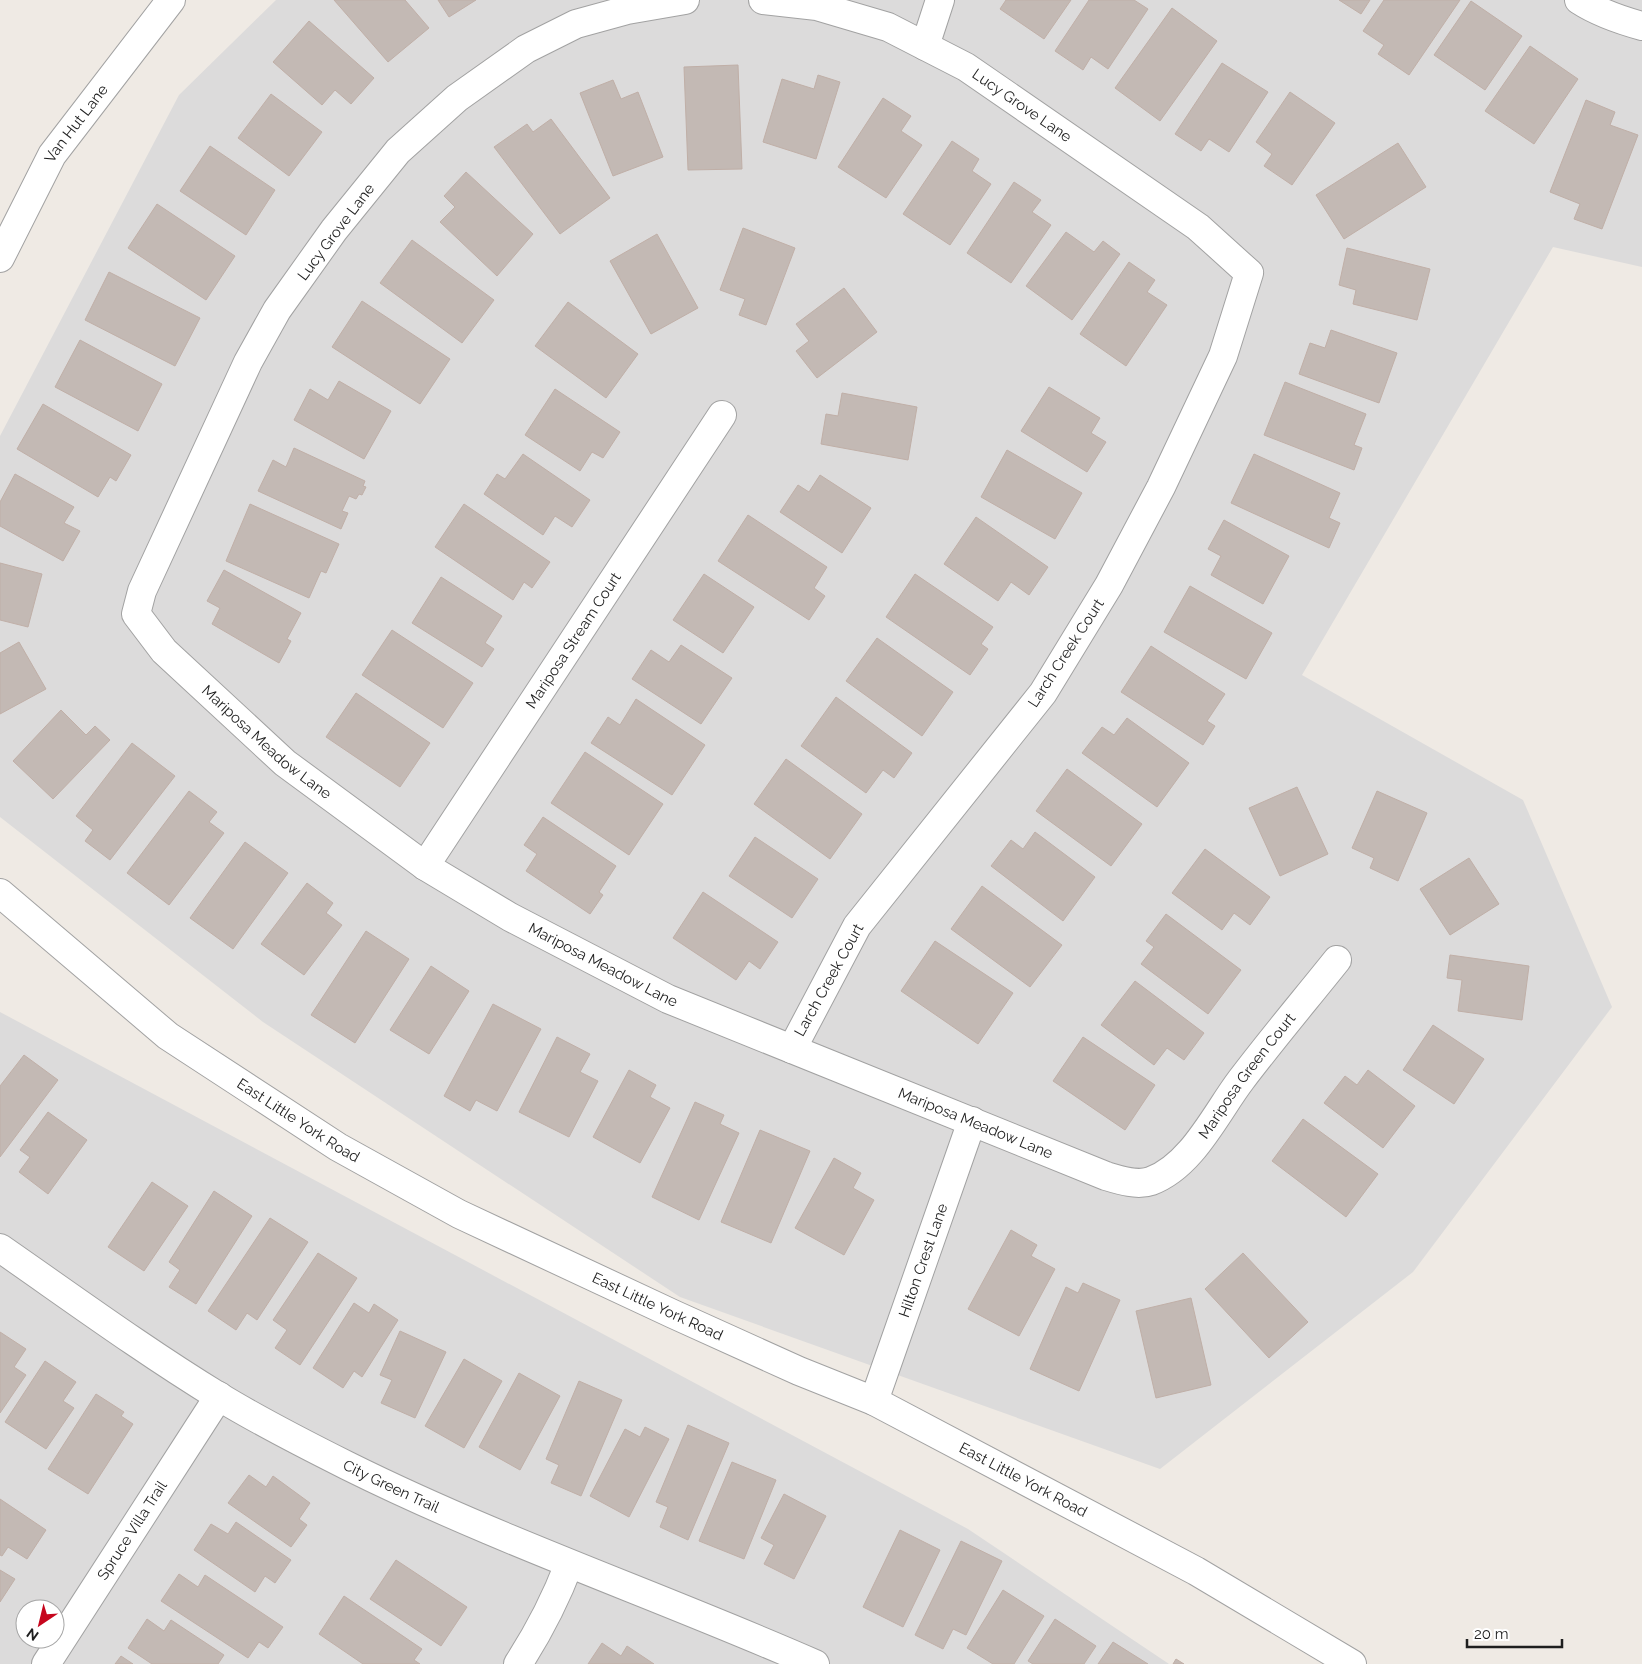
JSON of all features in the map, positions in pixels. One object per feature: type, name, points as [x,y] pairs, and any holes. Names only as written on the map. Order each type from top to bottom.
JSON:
[{"type":"street","name":"Van Hut Lane","points":[[0,258],[52,155],[171,0]]},
{"type":"street","name":"Lucy Grove Lane","points":[[136,614],[142,591],[215,432],[248,362],[277,310],[334,230],[398,152],[457,98],[526,49],[576,24],[627,10],[685,0]]},
{"type":"street","name":"Lucy Grove Lane","points":[[763,0],[817,6],[888,27],[966,67],[1198,227],[1249,273]]},
{"type":"street","points":[[925,46],[940,0]]},
{"type":"street","points":[[1580,0],[1594,10],[1642,26]]},
{"type":"street","name":"Larch Creek Court","points":[[792,1048],[857,926],[1043,693],[1109,585],[1161,487],[1223,356],[1249,273]]},
{"type":"street","name":"Mariposa Stream Court","points":[[425,866],[722,415]]},
{"type":"street","name":"Mariposa Meadow Lane","points":[[136,614],[164,652],[285,762],[425,866],[510,917],[668,999],[1106,1176],[1126,1182],[1150,1182]]},
{"type":"street","name":"East Little York Road","points":[[0,893],[168,1036],[338,1147],[468,1218],[799,1371],[874,1401],[1196,1570],[1352,1664]]},
{"type":"street","name":"Mariposa Green Court","points":[[1150,1182],[1178,1164],[1193,1149],[1241,1081],[1337,960]]},
{"type":"street","name":"Hilton Crest Lane","points":[[874,1401],[972,1121]]},
{"type":"street","name":"City Green Trail","points":[[0,1248],[146,1350],[219,1396],[345,1464],[400,1492],[569,1564],[744,1633],[815,1664]]},
{"type":"street","name":"Spruce Villa Trail","points":[[46,1664],[219,1396]]},
{"type":"street","points":[[518,1664],[539,1632],[555,1601],[569,1564]]},
{"type":"shaded area","points":[[276,0],[1642,0],[1642,267],[1553,247],[1302,675],[1523,800],[1612,1007],[1413,1272],[1160,1469],[680,1297],[263,1022],[0,817],[0,436],[179,95]]},
{"type":"shaded area","points":[[0,1012],[968,1529],[1169,1664],[0,1664]]},
{"type":"building","points":[[334,0],[405,0],[429,28],[388,62]]},
{"type":"building","points":[[438,0],[476,0],[449,17]]},
{"type":"building","points":[[1006,0],[1071,0],[1044,39],[1000,9]]},
{"type":"building","points":[[1089,0],[1134,0],[1148,9],[1108,69],[1091,57],[1083,70],[1055,51]]},
{"type":"building","points":[[1339,0],[1370,0],[1361,14]]},
{"type":"building","points":[[1384,0],[1460,0],[1409,75],[1378,54],[1384,45],[1363,31]]},
{"type":"building","points":[[1471,1],[1522,36],[1485,90],[1434,55]]},
{"type":"building","points":[[1172,8],[1217,41],[1160,121],[1115,88]]},
{"type":"building","points":[[309,21],[374,78],[351,104],[335,90],[322,105],[273,62]]},
{"type":"building","points":[[1530,46],[1578,79],[1534,144],[1485,111]]},
{"type":"building","points":[[1222,63],[1268,92],[1229,152],[1209,139],[1201,151],[1175,134]]},
{"type":"building","points":[[738,65],[742,169],[688,170],[684,67]]},
{"type":"building","points":[[818,75],[840,82],[816,159],[763,142],[782,79],[814,89]]},
{"type":"building","points":[[613,80],[621,99],[638,92],[663,157],[613,176],[580,93]]},
{"type":"building","points":[[1290,92],[1335,123],[1292,185],[1264,166],[1272,154],[1256,142]]},
{"type":"building","points":[[271,94],[322,132],[289,176],[238,138]]},
{"type":"building","points":[[883,98],[911,116],[901,131],[922,145],[886,198],[838,167]]},
{"type":"building","points":[[1586,100],[1615,112],[1610,125],[1638,135],[1602,229],[1574,219],[1580,204],[1550,192]]},
{"type":"building","points":[[551,119],[610,198],[560,234],[494,147],[527,124],[533,132]]},
{"type":"building","points":[[952,141],[979,159],[972,171],[991,184],[950,245],[903,214]]},
{"type":"building","points":[[1398,143],[1426,187],[1344,239],[1316,195]]},
{"type":"building","points":[[210,146],[275,190],[246,235],[180,191]]},
{"type":"building","points":[[466,172],[533,234],[497,276],[440,222],[455,207],[444,196]]},
{"type":"building","points":[[1014,182],[1041,200],[1032,212],[1051,225],[1011,283],[967,253]]},
{"type":"building","points":[[157,204],[235,256],[206,300],[128,248]]},
{"type":"building","points":[[743,228],[795,248],[766,325],[739,315],[745,299],[720,290]]},
{"type":"building","points":[[1066,232],[1094,252],[1103,241],[1120,254],[1072,320],[1026,286]]},
{"type":"building","points":[[657,234],[698,308],[651,334],[610,261]]},
{"type":"building","points":[[412,240],[494,300],[462,343],[380,283]]},
{"type":"building","points":[[1347,248],[1430,269],[1417,320],[1353,304],[1356,290],[1339,285]]},
{"type":"building","points":[[1129,262],[1155,280],[1147,292],[1167,305],[1126,366],[1080,334]]},
{"type":"building","points":[[109,272],[200,318],[175,366],[85,320]]},
{"type":"building","points":[[844,288],[877,332],[817,378],[796,351],[809,341],[796,324]]},
{"type":"building","points":[[362,301],[450,359],[420,404],[332,347]]},
{"type":"building","points":[[568,302],[638,354],[606,398],[535,346]]},
{"type":"building","points":[[1331,330],[1397,353],[1379,403],[1299,374],[1310,343],[1325,348]]},
{"type":"building","points":[[80,340],[162,384],[138,431],[55,387]]},
{"type":"building","points":[[339,381],[391,411],[364,459],[294,420],[310,389],[328,400]]},
{"type":"building","points":[[1285,382],[1366,414],[1354,445],[1362,448],[1354,470],[1264,435]]},
{"type":"building","points":[[1049,387],[1100,418],[1091,433],[1106,442],[1087,472],[1021,431]]},
{"type":"building","points":[[555,389],[620,432],[603,458],[592,452],[580,471],[525,435]]},
{"type":"building","points":[[842,393],[917,407],[908,460],[821,444],[826,414],[838,416]]},
{"type":"building","points":[[43,404],[131,455],[116,481],[110,477],[98,497],[17,449]]},
{"type":"building","points":[[294,448],[365,481],[363,486],[366,487],[362,495],[359,494],[356,499],[349,496],[342,511],[348,513],[341,529],[258,491],[273,460],[286,467]]},
{"type":"building","points":[[1007,450],[1082,493],[1055,539],[981,497]]},
{"type":"building","points":[[523,454],[590,500],[572,527],[555,516],[543,535],[484,494],[497,474],[505,479]]},
{"type":"building","points":[[1254,454],[1340,493],[1329,518],[1340,523],[1329,548],[1231,503]]},
{"type":"building","points":[[15,474],[74,507],[64,523],[80,531],[63,561],[0,526],[0,502]]},
{"type":"building","points":[[820,475],[871,508],[842,553],[780,512],[798,485],[809,492]]},
{"type":"building","points":[[250,504],[339,544],[326,573],[321,571],[309,598],[226,561]]},
{"type":"building","points":[[464,504],[550,562],[532,588],[524,582],[513,600],[435,547]]},
{"type":"building","points":[[748,515],[827,567],[814,588],[825,596],[809,620],[718,561]]},
{"type":"building","points":[[976,517],[1048,567],[1029,595],[1011,582],[998,601],[944,564]]},
{"type":"building","points":[[1224,520],[1289,556],[1263,604],[1211,575],[1221,556],[1208,549]]},
{"type":"building","points":[[0,563],[42,574],[28,627],[0,620]]},
{"type":"building","points":[[224,570],[301,613],[287,639],[291,641],[279,663],[212,624],[220,608],[207,601]]},
{"type":"building","points":[[704,574],[754,607],[723,653],[673,620]]},
{"type":"building","points":[[915,574],[993,627],[981,644],[988,649],[970,675],[886,617]]},
{"type":"building","points":[[441,577],[502,616],[485,643],[494,649],[482,667],[412,623]]},
{"type":"building","points":[[1190,586],[1272,633],[1246,679],[1164,632]]},
{"type":"building","points":[[392,630],[473,683],[443,728],[362,675]]},
{"type":"building","points":[[877,638],[953,692],[922,736],[846,681]]},
{"type":"building","points":[[19,642],[46,689],[0,714],[0,653]]},
{"type":"building","points":[[681,645],[732,678],[701,724],[632,679],[651,650],[669,662]]},
{"type":"building","points":[[1151,646],[1225,694],[1207,721],[1215,726],[1203,745],[1121,692]]},
{"type":"building","points":[[356,693],[430,743],[400,787],[326,737]]},
{"type":"building","points":[[836,697],[912,753],[894,778],[883,770],[866,793],[801,746]]},
{"type":"building","points":[[636,699],[705,745],[672,795],[591,743],[608,717],[620,725]]},
{"type":"building","points":[[61,710],[86,735],[95,726],[110,740],[53,799],[13,761]]},
{"type":"building","points":[[1127,718],[1189,763],[1157,807],[1082,753],[1102,727],[1114,735]]},
{"type":"building","points":[[132,743],[175,776],[110,860],[85,841],[93,830],[76,816]]},
{"type":"building","points":[[585,752],[663,804],[629,855],[551,803]]},
{"type":"building","points":[[786,759],[862,814],[830,859],[754,804]]},
{"type":"building","points":[[1067,769],[1142,824],[1111,866],[1036,811]]},
{"type":"building","points":[[1297,787],[1328,854],[1280,876],[1249,808]]},
{"type":"building","points":[[189,791],[217,812],[209,822],[224,833],[169,905],[127,873]]},
{"type":"building","points":[[1377,791],[1427,813],[1398,881],[1370,868],[1374,858],[1352,848]]},
{"type":"building","points":[[543,817],[616,866],[599,892],[603,895],[590,914],[526,871],[537,854],[524,845]]},
{"type":"building","points":[[1035,832],[1095,877],[1063,921],[991,866],[1011,840],[1023,849]]},
{"type":"building","points":[[755,837],[818,879],[792,918],[729,876]]},
{"type":"building","points":[[245,842],[288,873],[233,949],[190,918]]},
{"type":"building","points":[[1205,849],[1270,897],[1250,925],[1234,913],[1222,930],[1172,893]]},
{"type":"building","points":[[1469,858],[1499,904],[1450,935],[1420,889]]},
{"type":"building","points":[[307,883],[333,903],[326,913],[342,925],[304,975],[261,944]]},
{"type":"building","points":[[982,886],[1062,945],[1030,987],[951,929]]},
{"type":"building","points":[[703,892],[778,942],[760,969],[749,961],[736,980],[673,938]]},
{"type":"building","points":[[1166,914],[1241,970],[1208,1014],[1141,964],[1154,947],[1146,941]]},
{"type":"building","points":[[366,931],[409,959],[355,1043],[311,1015]]},
{"type":"building","points":[[935,941],[1013,993],[978,1044],[901,991]]},
{"type":"building","points":[[1450,955],[1529,966],[1522,1020],[1458,1011],[1462,980],[1447,978]]},
{"type":"building","points":[[431,966],[469,991],[429,1054],[390,1030]]},
{"type":"building","points":[[1135,981],[1204,1033],[1184,1060],[1167,1048],[1154,1065],[1101,1025]]},
{"type":"building","points":[[493,1004],[541,1029],[497,1111],[476,1100],[470,1111],[444,1096]]},
{"type":"building","points":[[1433,1025],[1484,1059],[1454,1104],[1403,1070]]},
{"type":"building","points":[[557,1037],[590,1054],[580,1072],[598,1081],[569,1137],[519,1112]]},
{"type":"building","points":[[1083,1037],[1155,1085],[1125,1130],[1053,1081]]},
{"type":"building","points":[[24,1055],[58,1080],[0,1157],[0,1086]]},
{"type":"building","points":[[629,1070],[656,1085],[650,1097],[670,1108],[640,1163],[593,1137]]},
{"type":"building","points":[[1368,1070],[1415,1106],[1383,1148],[1324,1103],[1345,1076],[1357,1085]]},
{"type":"building","points":[[695,1102],[724,1115],[720,1124],[739,1133],[699,1220],[652,1197]]},
{"type":"building","points":[[48,1112],[87,1140],[48,1194],[19,1172],[30,1157],[20,1150]]},
{"type":"building","points":[[1303,1119],[1378,1174],[1346,1217],[1272,1161]]},
{"type":"building","points":[[760,1130],[810,1151],[771,1243],[721,1222]]},
{"type":"building","points":[[834,1158],[861,1173],[853,1188],[874,1200],[844,1255],[795,1228]]},
{"type":"building","points":[[152,1182],[188,1206],[144,1271],[108,1247]]},
{"type":"building","points":[[214,1191],[252,1216],[196,1304],[169,1287],[180,1270],[169,1262]]},
{"type":"building","points":[[270,1218],[308,1242],[257,1320],[247,1313],[236,1330],[208,1311]]},
{"type":"building","points":[[1011,1230],[1037,1245],[1031,1256],[1055,1269],[1019,1336],[968,1309]]},
{"type":"building","points":[[318,1253],[357,1278],[300,1365],[275,1348],[287,1330],[273,1320]]},
{"type":"building","points":[[1243,1253],[1308,1322],[1269,1358],[1205,1289]]},
{"type":"building","points":[[1083,1283],[1120,1300],[1079,1391],[1030,1369],[1066,1287],[1078,1293]]},
{"type":"building","points":[[1191,1298],[1211,1385],[1156,1398],[1136,1311]]},
{"type":"building","points":[[354,1303],[369,1313],[374,1304],[398,1320],[362,1377],[354,1371],[343,1388],[313,1368]]},
{"type":"building","points":[[400,1331],[446,1352],[415,1418],[381,1403],[392,1380],[380,1375]]},
{"type":"building","points":[[0,1332],[26,1349],[14,1367],[26,1375],[0,1413]]},
{"type":"building","points":[[464,1359],[502,1381],[464,1448],[425,1426]]},
{"type":"building","points":[[45,1361],[76,1382],[63,1401],[74,1408],[46,1449],[5,1422]]},
{"type":"building","points":[[519,1373],[560,1396],[520,1470],[479,1447]]},
{"type":"building","points":[[579,1381],[622,1400],[581,1496],[551,1483],[559,1465],[546,1459]]},
{"type":"building","points":[[96,1394],[124,1412],[121,1416],[133,1424],[88,1494],[48,1469]]},
{"type":"building","points":[[688,1425],[729,1443],[688,1540],[660,1527],[668,1507],[656,1502]]},
{"type":"building","points":[[645,1427],[669,1439],[629,1517],[590,1496],[625,1429],[640,1437]]},
{"type":"building","points":[[732,1462],[776,1480],[744,1559],[699,1541]]},
{"type":"building","points":[[249,1475],[266,1487],[273,1476],[310,1503],[299,1519],[307,1525],[291,1547],[228,1503]]},
{"type":"building","points":[[784,1494],[826,1516],[794,1579],[764,1564],[774,1545],[761,1538]]},
{"type":"building","points":[[0,1499],[46,1530],[27,1559],[8,1547],[2,1556],[0,1555]]},
{"type":"building","points":[[236,1522],[291,1560],[275,1583],[265,1576],[255,1592],[194,1550],[211,1524],[228,1534]]},
{"type":"building","points":[[900,1530],[940,1550],[903,1627],[863,1607]]},
{"type":"building","points":[[961,1541],[1002,1561],[966,1635],[953,1629],[943,1649],[915,1635]]},
{"type":"building","points":[[396,1560],[467,1607],[441,1646],[370,1599]]},
{"type":"building","points":[[0,1570],[15,1579],[0,1602]]},
{"type":"building","points":[[179,1574],[198,1587],[205,1575],[283,1627],[268,1648],[259,1642],[248,1658],[161,1601]]},
{"type":"building","points":[[1003,1590],[1044,1616],[1014,1664],[993,1664],[967,1648]]},
{"type":"building","points":[[344,1596],[422,1649],[414,1660],[420,1664],[363,1664],[319,1634]]},
{"type":"building","points":[[147,1619],[164,1631],[171,1620],[224,1655],[218,1664],[152,1664],[128,1648]]},
{"type":"building","points":[[1055,1619],[1096,1646],[1084,1664],[1033,1664],[1028,1661]]},
{"type":"building","points":[[1113,1642],[1148,1664],[1098,1664]]},
{"type":"building","points":[[602,1643],[621,1656],[627,1646],[654,1664],[588,1664]]},
{"type":"building","points":[[121,1656],[133,1664],[115,1664]]},
{"type":"building","points":[[1176,1659],[1184,1664],[1173,1664]]}]
